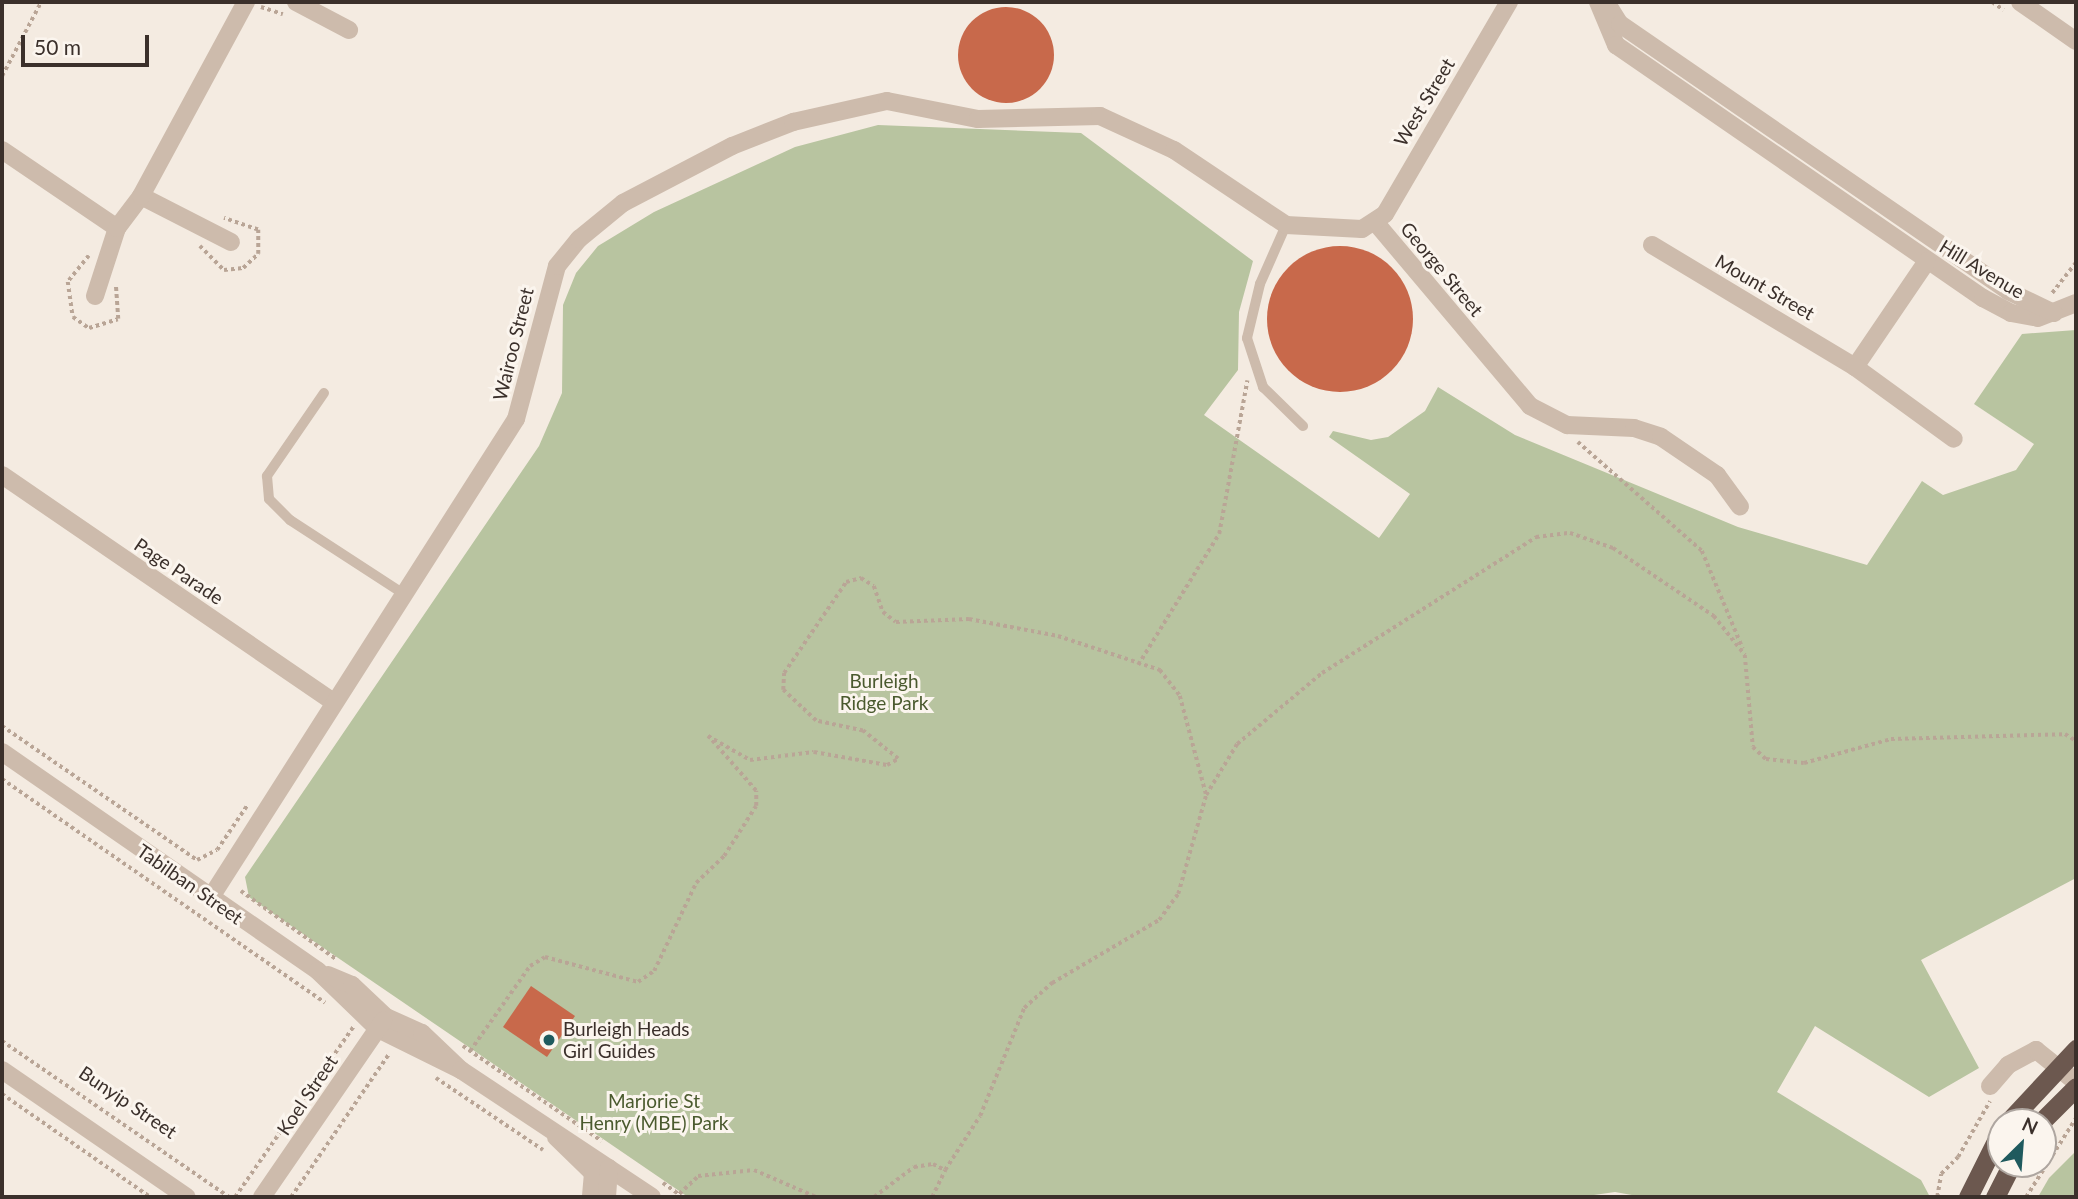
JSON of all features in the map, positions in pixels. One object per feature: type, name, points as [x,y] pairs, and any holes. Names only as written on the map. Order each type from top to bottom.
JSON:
[{"type":"highway","points":[[2020,1108],[2055,1066],[2076,1049]]},
{"type":"highway","points":[[2054,1108],[2076,1084]]},
{"type":"highway","points":[[1968,1197],[1987,1159]]},
{"type":"highway","points":[[1995,1197],[2005,1178]]},
{"type":"street","points":[[95,296],[117,228],[141,197],[246,2]]},
{"type":"street","points":[[296,2],[349,30]]},
{"type":"street","name":"West Street","points":[[1376,223],[1509,2]]},
{"type":"street","name":"Hill Avenue","points":[[1598,2],[1616,45],[1927,261],[2011,313],[2038,318],[2057,314]]},
{"type":"street","name":"Hill Avenue","points":[[1606,2],[1620,24],[2008,291],[2057,314]]},
{"type":"street","points":[[2021,2],[2076,40]]},
{"type":"street","name":"Wairoo Street","points":[[211,897],[516,419],[549,286],[579,239],[623,203],[732,146],[844,108],[887,101],[914,105]]},
{"type":"street","name":"George Street","points":[[914,105],[978,119],[1100,116],[1174,150],[1286,225],[1342,232],[1376,223],[1530,406],[1567,425],[1634,428],[1661,437],[1717,475],[1740,507]]},
{"type":"street","points":[[2,150],[117,228]]},
{"type":"street","points":[[141,197],[231,242]]},
{"type":"street","name":"Mount Street","points":[[1652,245],[1855,368],[1954,439]]},
{"type":"street","points":[[1855,368],[1927,261]]},
{"type":"street","points":[[2057,314],[2076,303]]},
{"type":"street","name":"Page Parade","points":[[2,475],[334,702]]},
{"type":"street","name":"Tabilban Street","points":[[2,752],[318,971],[382,1023],[461,1070],[552,1132],[577,1142],[601,1171],[652,1197]]},
{"type":"street","name":"Koel Street","points":[[262,1197],[382,1023]]},
{"type":"street","points":[[1994,1081],[2022,1054],[2036,1050],[2076,1084]]},
{"type":"street","points":[[2,1070],[187,1197]]},
{"type":"street","points":[[591,1197],[601,1171]]},
{"type":"street","points":[[601,1171],[607,1197]]},
{"type":"lane","points":[[1286,225],[1252,311],[1247,338],[1252,365],[1263,387],[1303,426]]},
{"type":"lane","points":[[324,393],[267,476],[269,499],[290,520],[404,594]]},
{"type":"path","points":[[2,76],[41,2]]},
{"type":"path","points":[[1139,665],[1219,534],[1252,365]]},
{"type":"path","points":[[1574,439],[1702,551],[1745,654],[1753,747],[1784,764],[1891,739],[2065,734],[2076,741]]},
{"type":"path","points":[[932,1197],[945,1170],[980,1116],[1024,1008],[1052,983],[1159,920],[1178,894],[1206,795],[1237,744],[1284,702],[1403,618],[1536,537],[1570,533],[1612,548],[1706,609],[1745,654]]},
{"type":"path","points":[[607,1144],[470,1051],[530,966],[545,957],[638,982],[654,971],[696,883],[724,856],[756,806],[756,791],[708,736],[750,760],[814,752],[887,765],[898,759],[863,731],[816,721],[783,690],[784,673],[846,582],[860,578],[874,586],[883,612],[896,622],[969,619],[1058,636],[1139,665],[1172,680],[1191,729],[1206,795]]},
{"type":"path","name":"Tabilban Street","points":[[2,726],[197,860],[217,850],[252,799]]},
{"type":"path","name":"Tabilban Street","points":[[2,779],[332,1008]]},
{"type":"path","name":"Koel Street","points":[[235,1197],[355,1024],[344,1016]]},
{"type":"path","name":"Bunyip Street","points":[[2,1041],[229,1197]]},
{"type":"path","points":[[291,1197],[395,1052]]},
{"type":"path","points":[[428,1073],[555,1158]]},
{"type":"path","points":[[1937,1197],[1936,1183],[1958,1157],[1999,1084],[1994,1081]]},
{"type":"path","points":[[2,1094],[150,1197]]},
{"type":"path","points":[[2026,1197],[2076,1118]]},
{"type":"path","points":[[874,1197],[914,1167],[933,1164],[945,1170]]},
{"type":"path","points":[[659,1180],[680,1194],[698,1176],[724,1170],[754,1170],[816,1197]]},
{"type":"green space","name":"Burleigh Ridge Park","points":[[878,125],[1081,133],[1253,261],[1239,312],[1238,370],[1204,415],[1379,538],[1410,494],[1329,437],[1333,431],[1371,440],[1388,437],[1425,411],[1438,387],[1515,435],[1738,527],[1867,565],[1922,481],[1943,495],[2016,470],[2034,444],[1974,404],[2022,334],[2076,330],[2076,878],[1921,960],[1979,1068],[1929,1097],[1815,1026],[1777,1092],[1921,1180],[1930,1197],[1643,1197],[1615,1192],[1580,1197],[688,1197],[249,897],[245,877],[539,446],[562,393],[563,305],[576,273],[598,246],[654,212],[795,147]]},
{"type":"green space","points":[[2076,1151],[2076,1197],[2038,1197],[2049,1178],[2057,1178],[2057,1170]]},
{"type":"building","points":[[1006,7],[1024,11],[1040,21],[1050,37],[1054,55],[1050,73],[1040,89],[1024,99],[1006,103],[988,99],[972,89],[962,73],[958,55],[962,37],[972,21],[988,11]]},
{"type":"building","points":[[1340,246],[1368,252],[1391,268],[1407,291],[1413,319],[1407,347],[1391,370],[1368,386],[1340,392],[1312,386],[1289,370],[1273,347],[1267,319],[1273,291],[1289,268],[1312,252]]},
{"type":"building","points":[[531,986],[575,1016],[547,1057],[503,1027]]},
{"type":"place","name":"Burleigh Heads Girl Guides","points":[[549,1040]]},
{"type":"park label","name":"Marjorie St Henry (MBE) Park","points":[[654,1112]]}]
